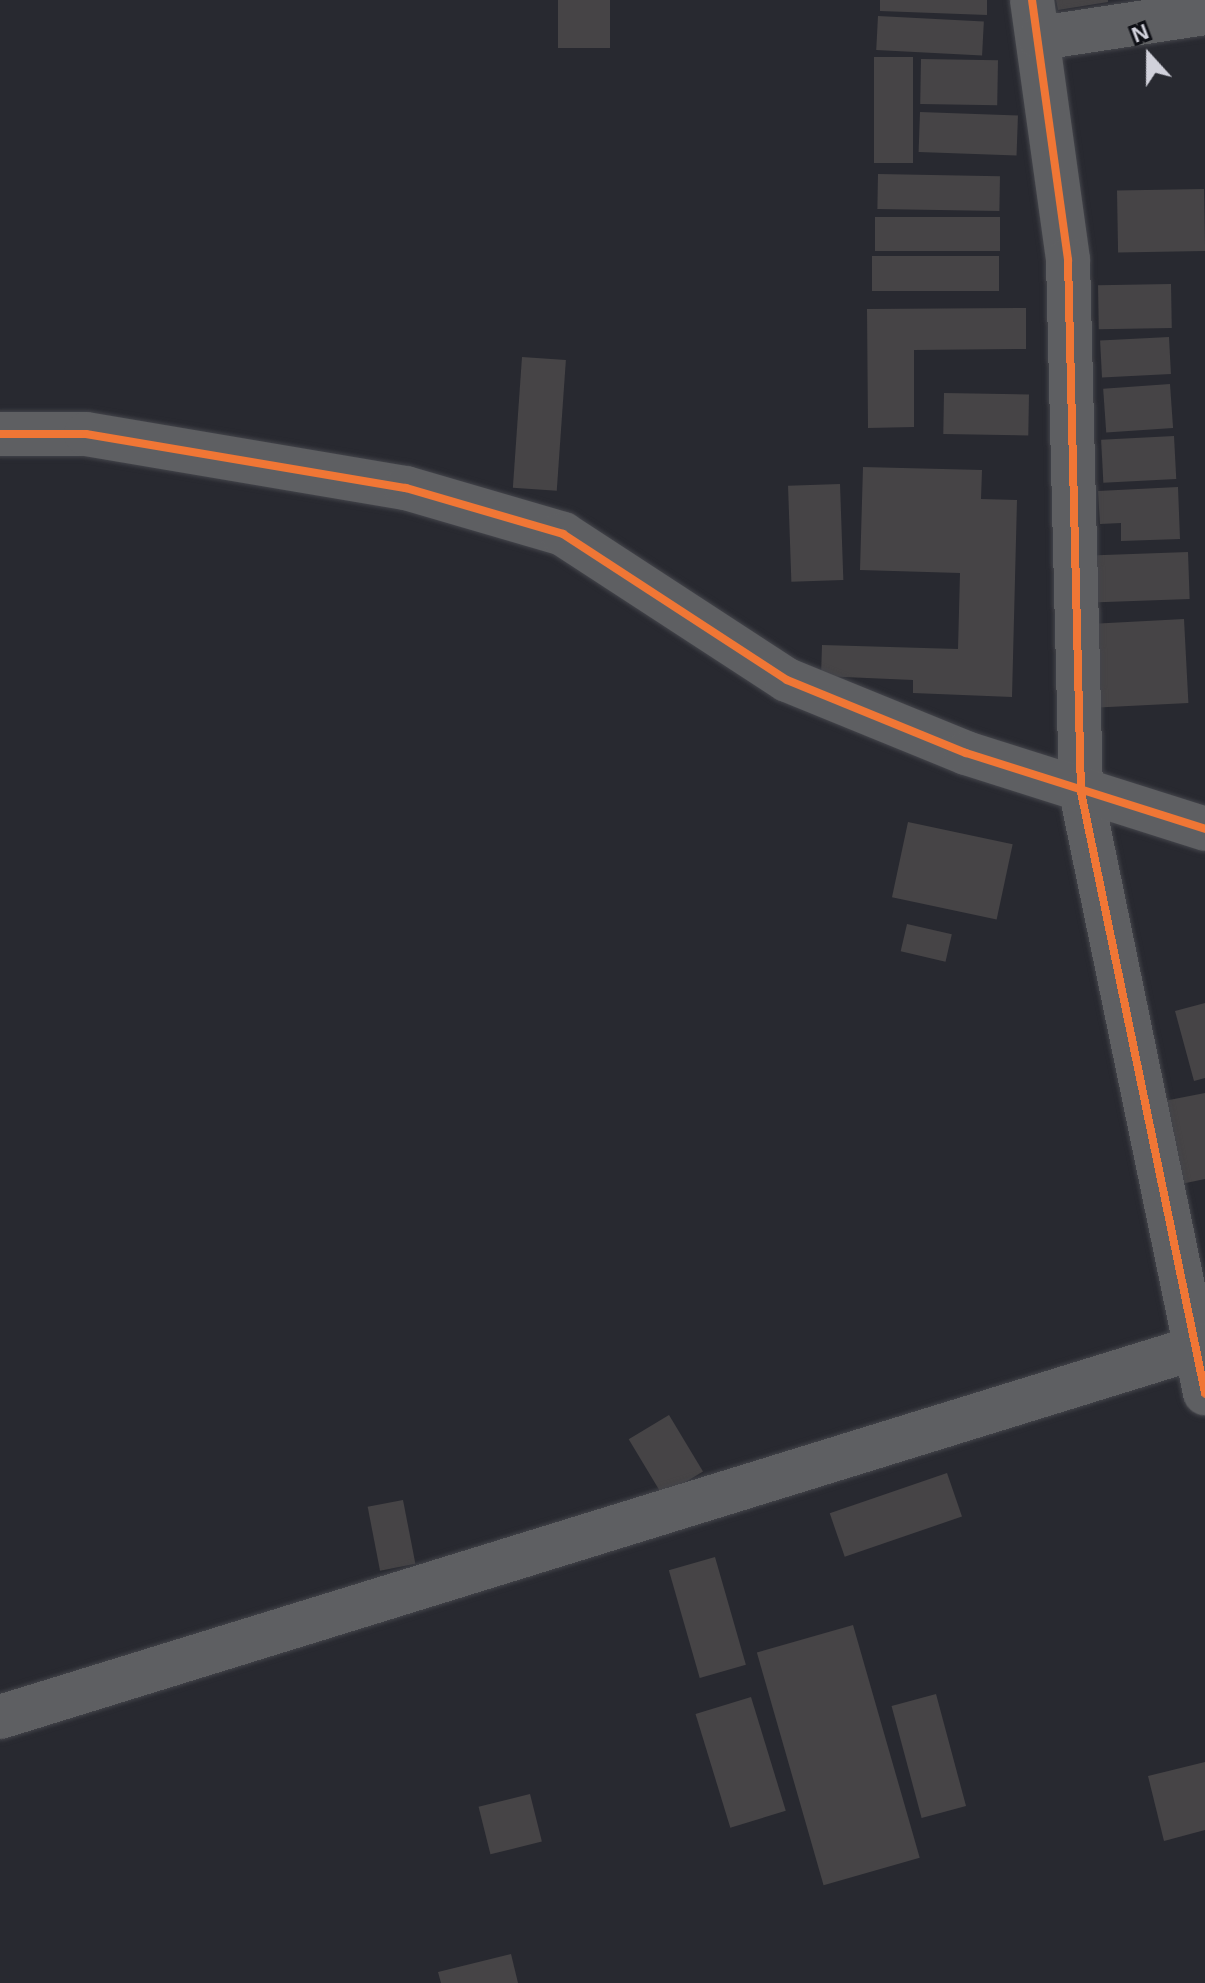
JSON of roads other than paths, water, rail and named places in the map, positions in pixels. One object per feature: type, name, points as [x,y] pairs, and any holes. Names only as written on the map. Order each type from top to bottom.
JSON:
[{"type":"street","points":[[1205,13],[1036,19],[1068,260],[1081,792],[1200,1346],[1205,1393]]},
{"type":"street","points":[[0,434],[86,434],[406,488],[563,534],[787,680],[1081,792],[1205,829]]},
{"type":"street","points":[[0,1717],[1200,1346]]}]
